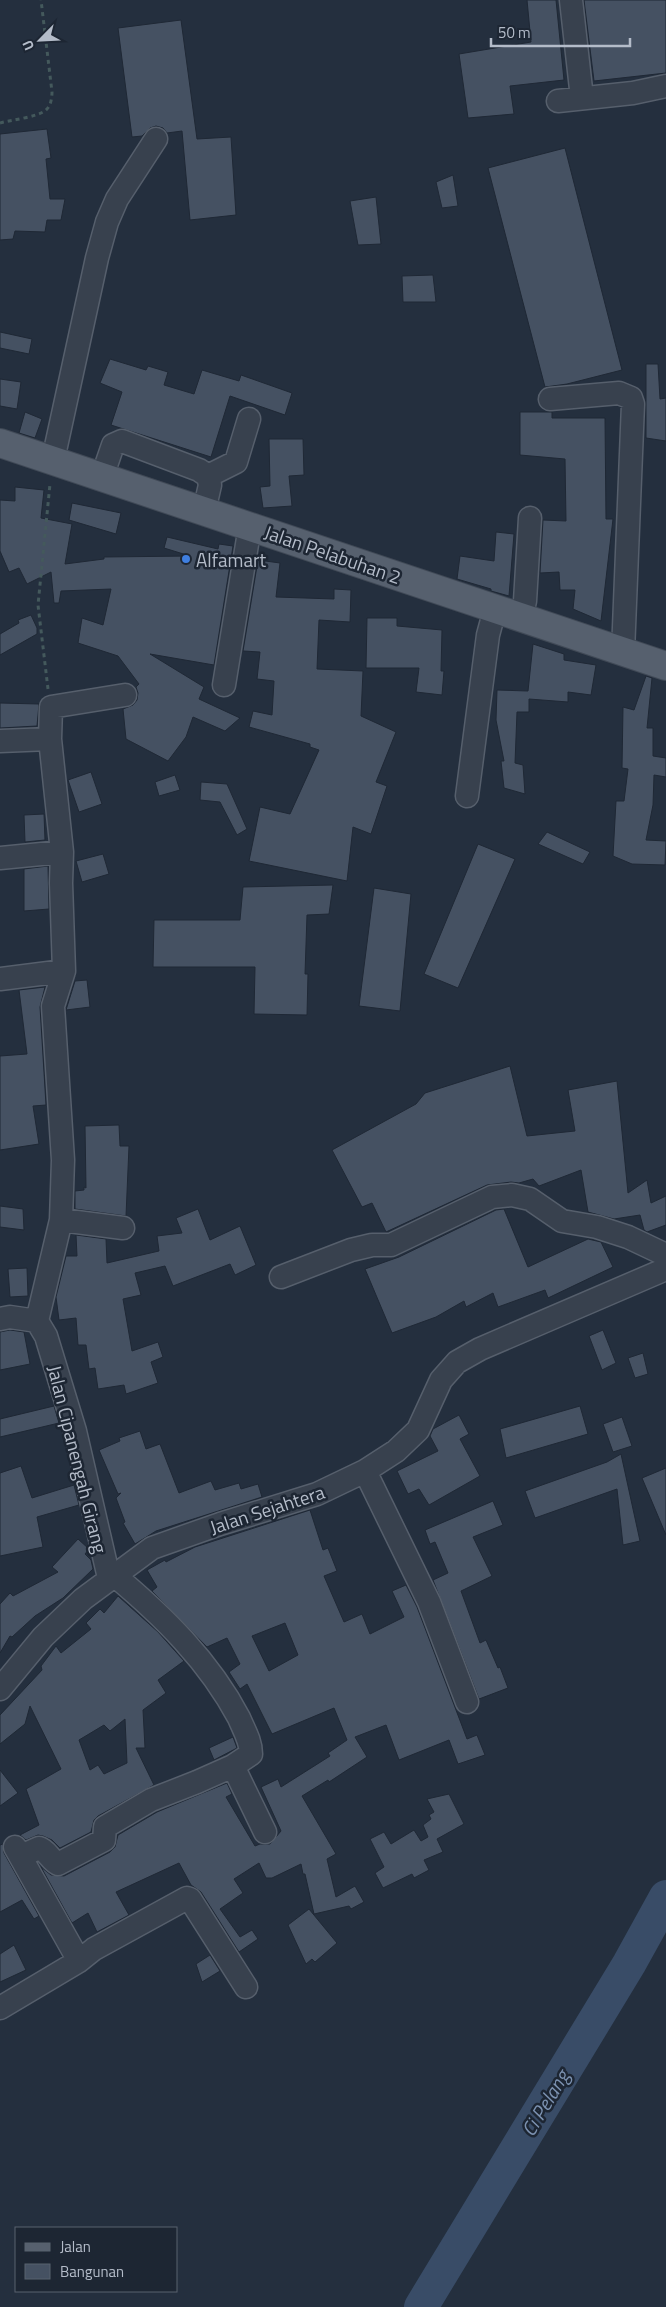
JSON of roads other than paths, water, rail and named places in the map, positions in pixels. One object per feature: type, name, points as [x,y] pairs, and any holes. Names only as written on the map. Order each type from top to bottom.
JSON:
[{"type":"main road","name":"Jalan Pelabuhan 2","points":[[0,443],[666,666]]},
{"type":"street","points":[[571,0],[582,98]]},
{"type":"street","points":[[558,101],[633,93],[666,86]]},
{"type":"street","points":[[53,460],[97,258],[107,222],[117,199],[156,139]]},
{"type":"street","points":[[550,399],[619,393],[631,398],[634,404],[623,652]]},
{"type":"street","points":[[208,476],[236,462],[249,419]]},
{"type":"street","points":[[102,477],[113,445],[122,441],[199,470],[208,476],[210,485],[204,510]]},
{"type":"street","points":[[522,618],[525,601],[530,518]]},
{"type":"street","points":[[224,685],[250,526]]},
{"type":"street","points":[[467,796],[488,635],[495,609]]},
{"type":"street","points":[[0,1319],[10,1317],[37,1321],[61,1220],[63,1160],[53,1006],[64,971],[61,883],[62,852],[50,739],[51,707],[126,695]]},
{"type":"street","points":[[0,742],[50,739]]},
{"type":"street","points":[[0,858],[62,852]]},
{"type":"street","points":[[0,979],[64,971]]},
{"type":"street","points":[[281,1277],[351,1250],[372,1245],[391,1245],[492,1197],[512,1195],[530,1200],[562,1221],[597,1226],[628,1237],[666,1255]]},
{"type":"street","points":[[61,1220],[123,1228]]},
{"type":"street","name":"Jalan Sejahtera","points":[[0,1689],[44,1637],[83,1599],[111,1576],[152,1548],[220,1524],[317,1494],[365,1471],[396,1451],[418,1430],[441,1380],[457,1362],[480,1349],[666,1269]]},
{"type":"street","name":"Jalan Cipanengah Girang","points":[[37,1321],[46,1336],[75,1431],[111,1576]]},
{"type":"street","points":[[365,1471],[429,1602],[466,1702]]},
{"type":"street","points":[[79,1961],[18,1852],[39,1848],[43,1849],[58,1864],[66,1861],[104,1840],[105,1827],[151,1800],[233,1766],[248,1758],[251,1754],[248,1738],[228,1698],[178,1633],[148,1604],[111,1576]]},
{"type":"street","points":[[233,1766],[265,1832]]},
{"type":"street","points":[[0,2008],[79,1961],[94,1949],[186,1898],[190,1899],[246,1987]]},
{"type":"waterway","name":"Ci Pelang","points":[[421,2307],[629,1964],[666,1897]]},
{"type":"place","name":"Alfamart","points":[[186,559]]}]
